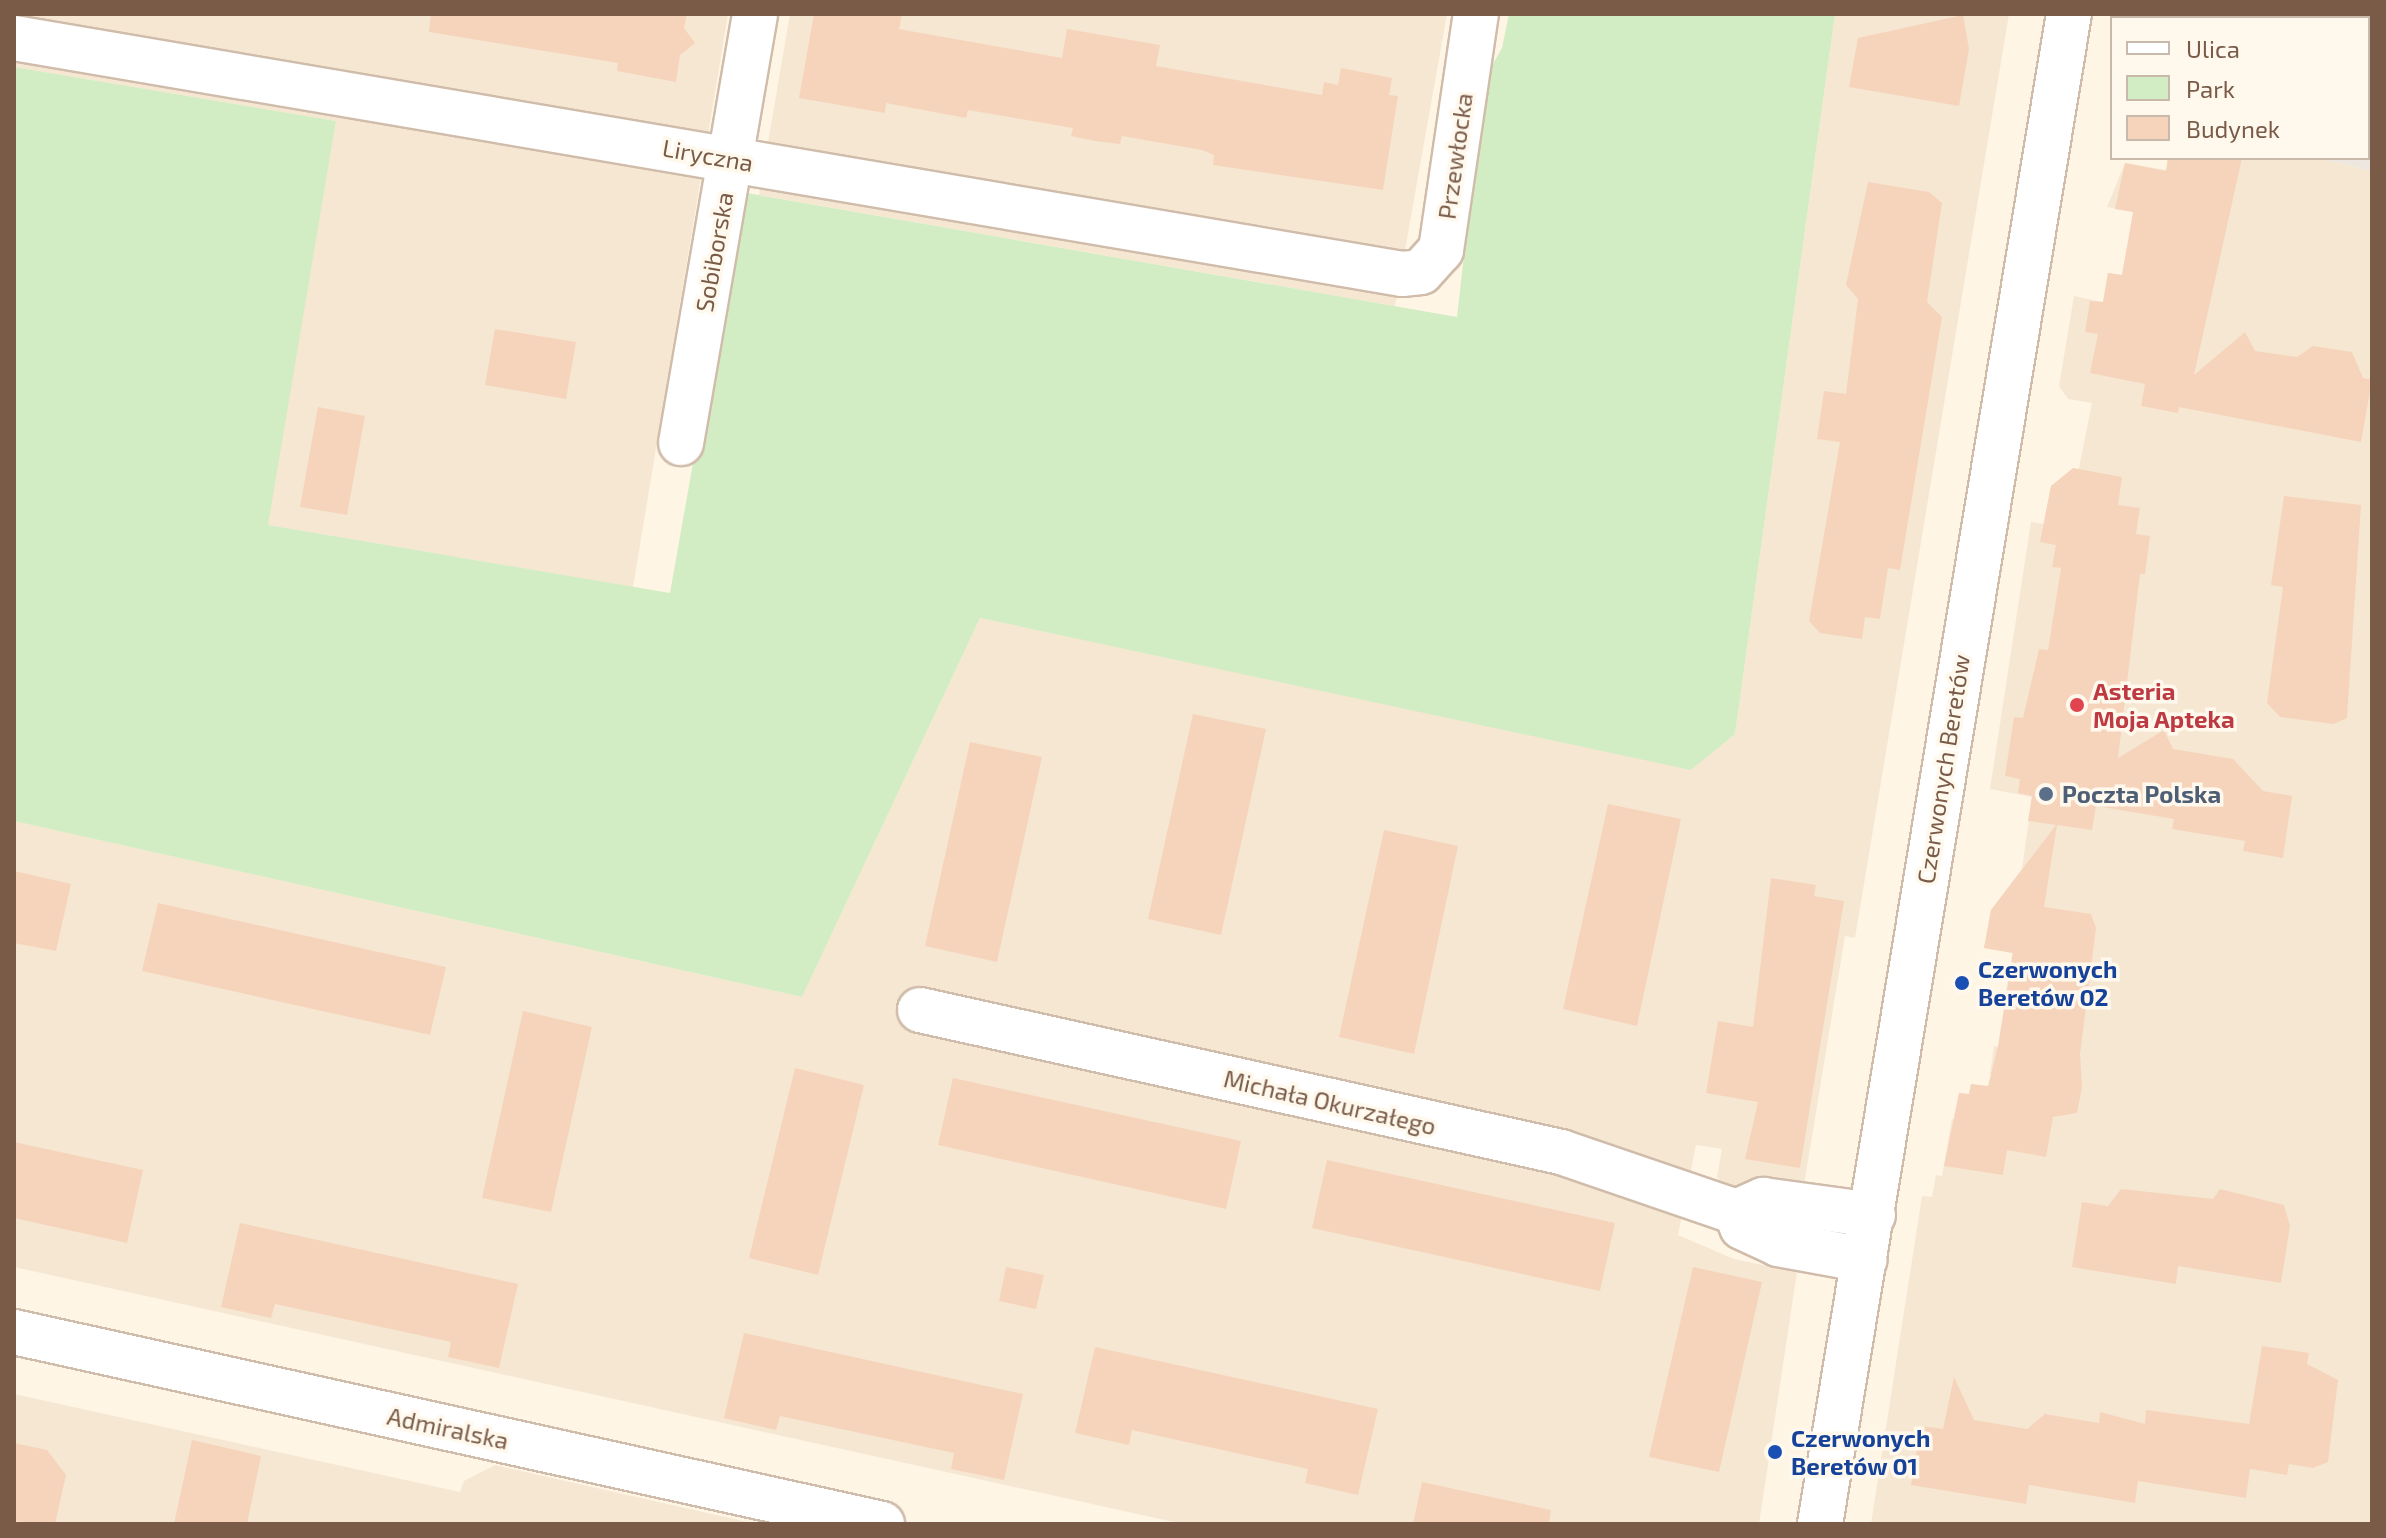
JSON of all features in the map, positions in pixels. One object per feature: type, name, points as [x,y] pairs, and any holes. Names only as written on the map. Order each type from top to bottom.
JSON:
[{"type":"street","name":"Sobiborska","points":[[681,443],[755,14]]},
{"type":"street","name":"Przewłocka","points":[[1402,274],[1421,272],[1441,250],[1476,14]]},
{"type":"street","name":"Czerwonych Beretów","points":[[1820,1524],[2069,14]]},
{"type":"street","name":"Liryczna","points":[[14,38],[1402,274]]},
{"type":"street","name":"Michała Okurzałego","points":[[920,1010],[1561,1152],[1736,1212],[1742,1227],[1778,1244],[1865,1260]]},
{"type":"street","points":[[1736,1212],[1763,1200],[1873,1215]]},
{"type":"street","name":"Admiralska","points":[[14,1332],[882,1524]]},
{"type":"shaded area","points":[[14,14],[728,14],[633,587],[267,525],[336,121],[14,67]]},
{"type":"shaded area","points":[[790,14],[1447,14],[1395,306],[759,195]]},
{"type":"shaded area","points":[[1835,14],[2009,14],[1855,938],[1845,936],[1803,1191],[1724,1185],[1717,1177],[1722,1149],[1696,1145],[1678,1235],[1734,1259],[1797,1272],[1759,1524],[1183,1524],[14,1267],[14,821],[802,997],[980,618],[1691,769],[1735,734]]},
{"type":"shaded area","points":[[2370,48],[2372,48],[2372,171],[2326,160],[2370,160]]},
{"type":"shaded area","points":[[2168,160],[2326,160],[2372,171],[2372,1524],[1871,1524],[1922,1196],[1932,1197],[1936,1175],[1942,1176],[1952,1119],[1964,1121],[1957,1109],[1959,1093],[1969,1094],[1971,1084],[1999,1088],[2000,1075],[1990,1074],[1994,1046],[2014,1049],[2021,1006],[2004,1004],[2008,978],[2020,979],[2023,966],[2011,964],[2012,953],[1984,948],[1991,910],[2022,869],[2032,797],[1990,789],[2031,522],[2044,524],[2051,486],[2079,468],[2092,403],[2068,399],[2059,386],[2074,296],[2103,302],[2108,273],[2122,275],[2126,252],[2151,215],[2107,207],[2125,163],[2166,170]]},
{"type":"shaded area","points":[[14,1394],[460,1492],[464,1481],[495,1465],[756,1524],[14,1524]]},
{"type":"green space","points":[[1509,14],[1835,14],[1735,734],[1691,770],[980,618],[802,997],[14,821],[14,67],[336,121],[268,525],[670,593],[741,192],[1457,317],[1484,80],[1502,48]]},
{"type":"green space","points":[[2133,14],[2300,14],[2216,16]]},
{"type":"building","points":[[431,14],[687,14],[684,28],[695,43],[680,55],[676,82],[617,71],[618,63],[429,32]]},
{"type":"building","points":[[814,14],[902,14],[899,29],[1062,58],[1067,29],[1160,45],[1156,66],[1322,95],[1324,82],[1338,85],[1341,68],[1392,78],[1389,95],[1398,96],[1383,190],[1213,165],[1214,155],[1202,150],[1122,136],[1120,144],[1095,141],[1071,136],[1073,128],[968,110],[966,118],[886,103],[885,113],[799,98]]},
{"type":"building","points":[[1963,15],[1969,49],[1959,106],[1849,87],[1858,38]]},
{"type":"building","points":[[2168,160],[2242,160],[2194,375],[2245,332],[2255,351],[2297,357],[2313,346],[2352,352],[2363,378],[2372,380],[2361,442],[2179,407],[2178,413],[2141,406],[2145,384],[2090,373],[2098,334],[2085,332],[2090,301],[2103,302],[2108,273],[2122,275],[2133,212],[2115,209],[2125,163],[2166,171]]},
{"type":"building","points":[[1868,182],[1929,192],[1942,203],[1927,302],[1942,317],[1900,570],[1888,568],[1880,619],[1865,617],[1862,639],[1820,633],[1809,621],[1840,442],[1817,439],[1824,391],[1846,394],[1858,299],[1846,285]]},
{"type":"building","points":[[495,329],[576,342],[566,399],[485,385]]},
{"type":"building","points":[[318,407],[365,416],[347,515],[300,507]]},
{"type":"building","points":[[2073,468],[2122,477],[2118,505],[2140,508],[2136,534],[2150,536],[2145,574],[2140,574],[2118,758],[2164,730],[2173,749],[2233,759],[2263,791],[2292,796],[2283,858],[2243,851],[2245,841],[2172,829],[2174,819],[2096,806],[2092,830],[2057,825],[2044,907],[2091,914],[2096,928],[2080,1054],[2082,1087],[2077,1113],[2053,1117],[2046,1157],[2007,1150],[2003,1175],[1944,1166],[1959,1093],[1969,1094],[1971,1084],[1988,1086],[1998,1046],[2013,953],[1984,948],[1991,910],[2056,825],[2028,821],[2032,796],[2018,793],[2020,779],[2005,776],[2014,717],[2023,718],[2039,649],[2048,650],[2061,568],[2052,567],[2056,545],[2040,542],[2051,486]]},
{"type":"building","points":[[2284,496],[2361,505],[2347,718],[2334,724],[2280,717],[2267,703],[2283,587],[2271,585]]},
{"type":"building","points":[[1193,714],[1266,729],[1221,935],[1148,919]]},
{"type":"building","points":[[970,742],[1042,757],[997,962],[925,946]]},
{"type":"building","points":[[1608,804],[1681,819],[1637,1026],[1563,1009]]},
{"type":"building","points":[[1384,830],[1458,846],[1414,1054],[1339,1037]]},
{"type":"building","points":[[14,871],[71,884],[56,951],[14,943]]},
{"type":"building","points":[[1771,878],[1816,885],[1814,896],[1844,901],[1800,1168],[1745,1159],[1758,1102],[1706,1093],[1718,1021],[1753,1027]]},
{"type":"building","points":[[158,903],[446,967],[430,1035],[142,971]]},
{"type":"building","points":[[523,1011],[592,1027],[551,1212],[482,1198]]},
{"type":"building","points":[[795,1068],[864,1085],[818,1275],[749,1258]]},
{"type":"building","points":[[953,1078],[1241,1141],[1226,1209],[938,1145]]},
{"type":"building","points":[[14,1142],[143,1170],[127,1243],[14,1218]]},
{"type":"building","points":[[1327,1160],[1615,1223],[1600,1291],[1312,1228]]},
{"type":"building","points":[[2121,1189],[2213,1199],[2220,1189],[2284,1205],[2290,1226],[2281,1283],[2178,1266],[2176,1284],[2072,1267],[2082,1202],[2108,1206]]},
{"type":"building","points":[[240,1223],[518,1284],[499,1368],[448,1357],[451,1342],[275,1304],[271,1318],[221,1307]]},
{"type":"building","points":[[1006,1267],[1044,1275],[1036,1309],[999,1301]]},
{"type":"building","points":[[1693,1267],[1762,1282],[1719,1472],[1649,1457]]},
{"type":"building","points":[[744,1333],[1023,1394],[1004,1480],[951,1469],[954,1453],[780,1416],[776,1430],[724,1418]]},
{"type":"building","points":[[2262,1346],[2309,1353],[2307,1364],[2338,1380],[2328,1462],[2313,1468],[2289,1464],[2287,1475],[2250,1469],[2246,1498],[2138,1481],[2135,1503],[2029,1485],[2026,1504],[1911,1485],[1921,1426],[1943,1429],[1954,1377],[1974,1420],[2027,1429],[2045,1414],[2099,1423],[2100,1412],[2145,1424],[2146,1410],[2249,1424]]},
{"type":"building","points":[[1095,1347],[1378,1409],[1358,1495],[1305,1483],[1308,1469],[1132,1430],[1129,1445],[1075,1433]]},
{"type":"building","points":[[192,1440],[261,1456],[247,1524],[174,1524]]},
{"type":"building","points":[[14,1443],[47,1450],[66,1475],[55,1524],[14,1521]]},
{"type":"building","points":[[1422,1482],[1551,1510],[1549,1524],[1413,1524]]},
{"type":"place","name":"Asteria Moja Apteka","points":[[2077,705]]},
{"type":"place","name":"Poczta Polska","points":[[2046,794]]},
{"type":"place","name":"Czerwonych Beretów 02","points":[[1962,983]]},
{"type":"place","name":"Czerwonych Beretów 01","points":[[1775,1452]]}]
